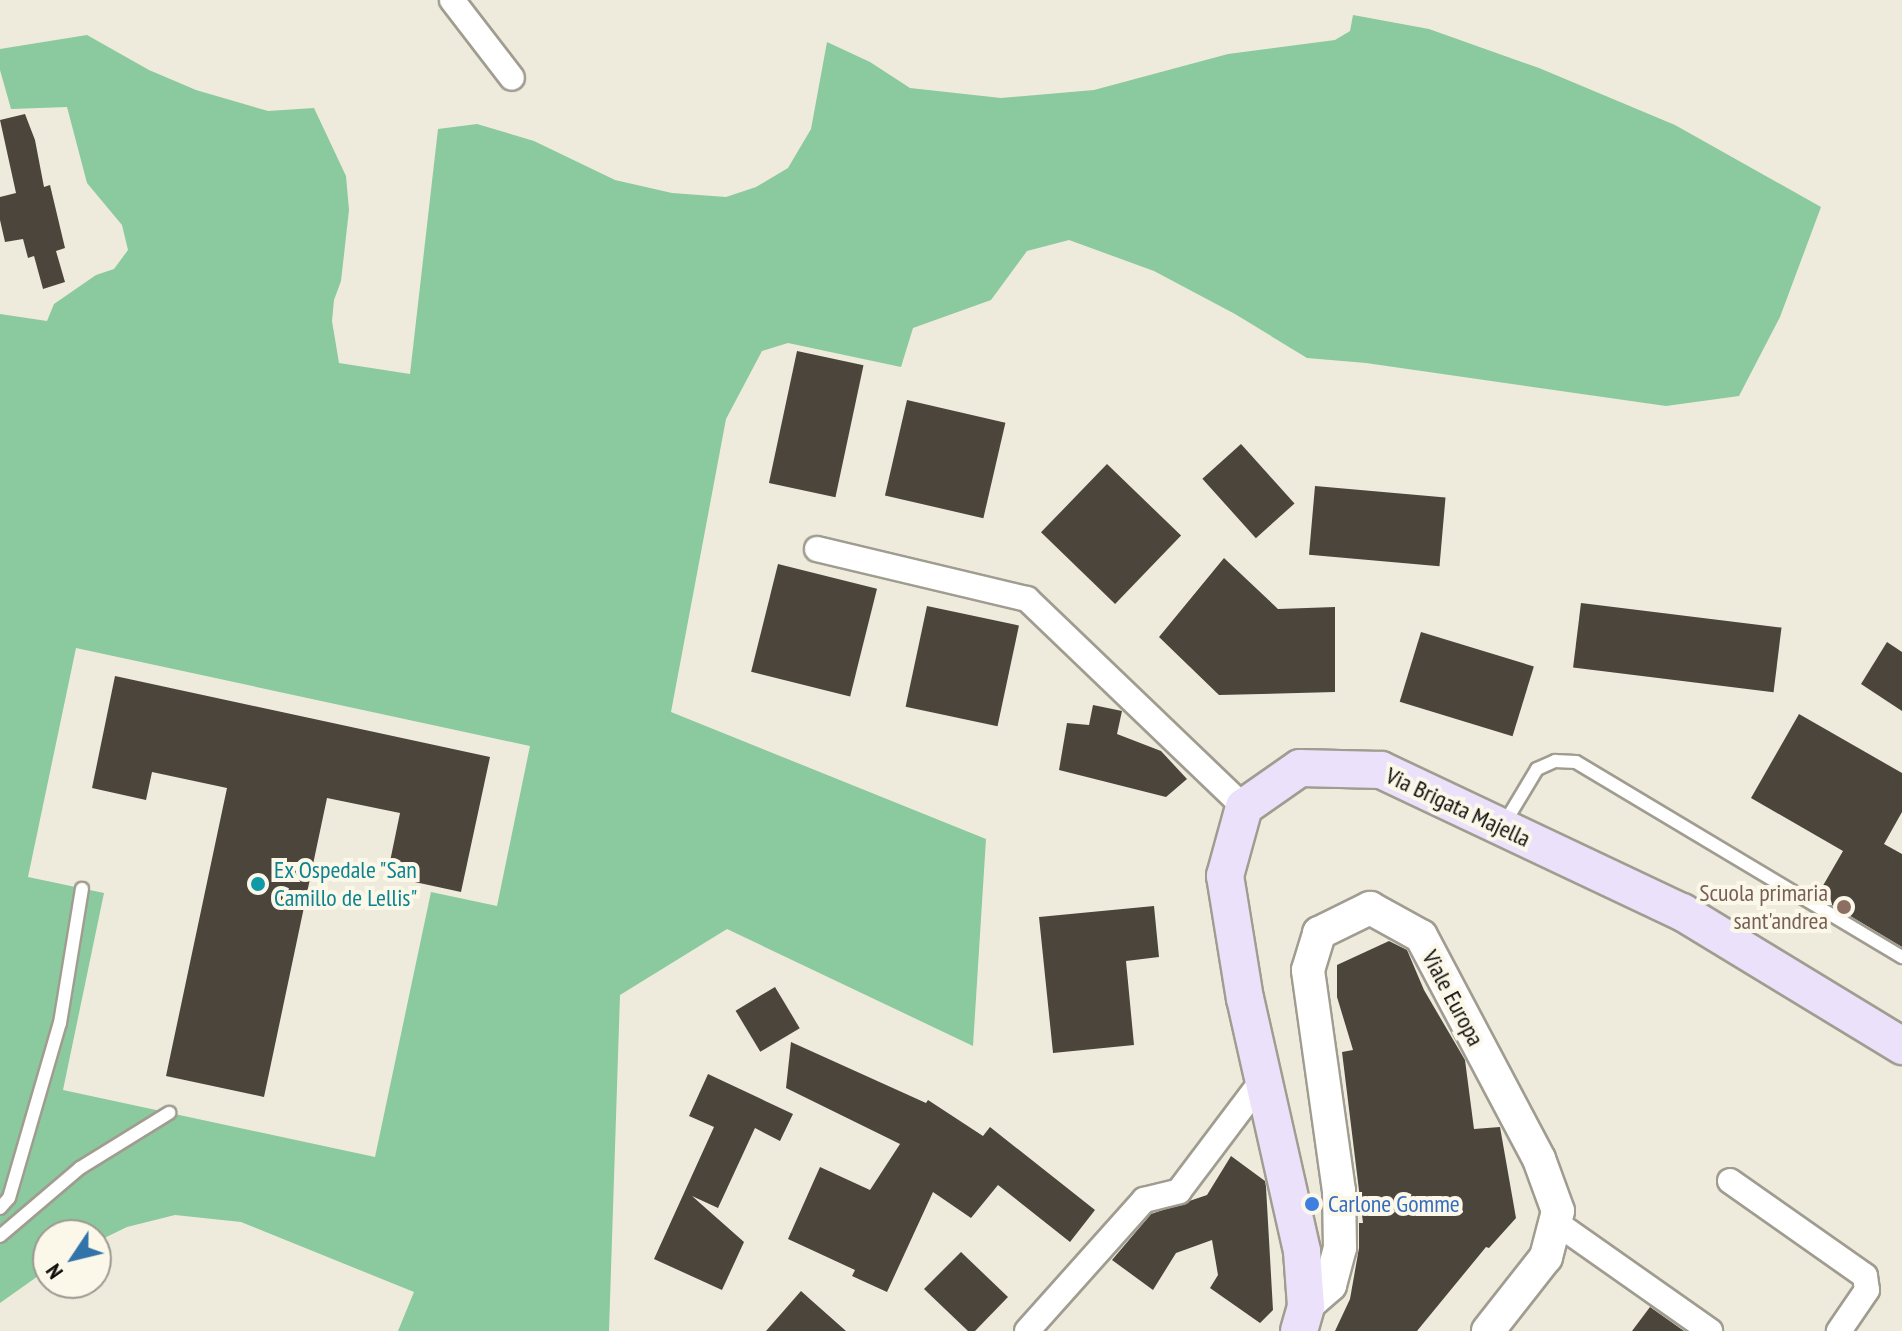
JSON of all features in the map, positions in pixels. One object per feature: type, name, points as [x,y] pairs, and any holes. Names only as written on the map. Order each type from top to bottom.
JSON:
[{"type":"main road","name":"Via Brigata Majella","points":[[1244,807],[1300,768],[1381,770],[1682,912],[1902,1046]]},
{"type":"main road","points":[[1244,807],[1225,876],[1245,999],[1302,1251],[1302,1318]]},
{"type":"street","points":[[452,0],[512,78]]},
{"type":"street","points":[[817,549],[1027,599],[1244,807]]},
{"type":"street","name":"Viale Europa","points":[[1302,1318],[1330,1285],[1340,1248],[1339,1191],[1308,970],[1319,933],[1370,908],[1421,936],[1539,1159],[1558,1211],[1558,1224]]},
{"type":"street","points":[[1027,1331],[1144,1200],[1179,1191],[1264,1078]]},
{"type":"street","points":[[1730,1181],[1865,1276],[1867,1290],[1839,1331]]},
{"type":"street","points":[[1488,1331],[1546,1257],[1558,1224],[1710,1331]]},
{"type":"lane","points":[[1502,827],[1537,769],[1555,761],[1576,762],[1902,957]]},
{"type":"lane","points":[[0,1208],[9,1198],[60,1023],[82,889]]},
{"type":"lane","points":[[0,1236],[80,1168],[169,1113]]},
{"type":"green space","points":[[1353,15],[1429,29],[1539,68],[1675,125],[1821,207],[1780,317],[1739,396],[1666,406],[1366,363],[1307,358],[1235,314],[1154,271],[1069,240],[1027,251],[991,300],[913,328],[901,367],[788,343],[762,351],[726,419],[671,712],[986,839],[973,1046],[727,929],[620,995],[609,1331],[398,1331],[414,1292],[241,1222],[175,1215],[127,1227],[112,1234],[112,1219],[32,1219],[32,1280],[0,1303],[0,314],[47,321],[54,304],[96,275],[114,269],[128,250],[122,225],[87,183],[67,107],[11,109],[0,70],[0,49],[87,35],[149,70],[196,90],[268,111],[314,108],[346,176],[349,210],[341,281],[334,300],[332,321],[339,363],[410,374],[438,129],[477,124],[534,141],[615,180],[672,193],[726,197],[756,187],[788,168],[811,129],[827,42],[870,62],[910,88],[1001,98],[1094,90],[1228,54],[1335,40],[1350,31]],"holes":[[[76,648],[530,746],[497,906],[431,892],[375,1157],[63,1090],[104,893],[28,877]]]},
{"type":"building","points":[[25,114],[35,140],[44,187],[50,185],[65,248],[56,251],[65,282],[43,289],[34,256],[28,258],[23,239],[5,242],[0,220],[0,197],[16,193],[0,120]]},
{"type":"building","points":[[797,351],[864,365],[835,497],[769,483]]},
{"type":"building","points":[[907,400],[1005,423],[983,518],[885,495]]},
{"type":"building","points":[[1241,444],[1295,503],[1256,538],[1202,479]]},
{"type":"building","points":[[1107,464],[1181,536],[1115,604],[1041,532]]},
{"type":"building","points":[[1315,486],[1446,497],[1439,566],[1309,555]]},
{"type":"building","points":[[1224,558],[1278,609],[1335,607],[1335,692],[1219,695],[1159,637]]},
{"type":"building","points":[[778,564],[877,589],[850,696],[751,672]]},
{"type":"building","points":[[1581,603],[1781,628],[1774,692],[1573,668]]},
{"type":"building","points":[[927,606],[1019,626],[998,726],[906,707]]},
{"type":"building","points":[[1421,632],[1534,666],[1513,736],[1400,702]]},
{"type":"building","points":[[1887,642],[1902,652],[1902,711],[1861,684]]},
{"type":"building","name":"Ex Ospedale \"San Camillo de Lellis\"","points":[[115,676],[490,757],[461,892],[387,876],[400,813],[327,798],[264,1097],[166,1076],[227,788],[152,772],[146,800],[92,788]]},
{"type":"building","points":[[1093,705],[1122,711],[1117,734],[1161,751],[1187,779],[1166,797],[1059,770],[1067,723],[1089,725]]},
{"type":"building","points":[[1799,714],[1902,773],[1902,812],[1884,844],[1902,854],[1902,947],[1817,896],[1843,851],[1751,798]]},
{"type":"building","points":[[1154,906],[1159,957],[1126,961],[1134,1045],[1053,1053],[1039,917]]},
{"type":"building","points":[[1389,941],[1407,950],[1424,990],[1465,1060],[1474,1129],[1500,1127],[1516,1218],[1489,1248],[1486,1247],[1417,1331],[1335,1331],[1350,1299],[1359,1248],[1359,1223],[1363,1223],[1342,1052],[1353,1050],[1337,997],[1337,965]]},
{"type":"building","points":[[775,987],[800,1028],[760,1052],[736,1011]]},
{"type":"building","points":[[791,1042],[926,1103],[928,1100],[983,1136],[990,1127],[1095,1210],[1070,1242],[998,1185],[971,1218],[933,1192],[887,1292],[852,1276],[855,1270],[788,1239],[820,1167],[870,1190],[900,1144],[786,1088]]},
{"type":"building","points":[[708,1074],[793,1114],[780,1141],[755,1128],[718,1208],[692,1196],[744,1242],[722,1290],[654,1259],[714,1127],[689,1116]]},
{"type":"building","points":[[1231,1156],[1265,1181],[1273,1310],[1260,1323],[1210,1288],[1218,1275],[1212,1240],[1176,1253],[1153,1290],[1112,1260],[1151,1214],[1207,1195]]},
{"type":"building","points":[[961,1252],[1008,1297],[975,1331],[968,1331],[924,1289]]},
{"type":"building","points":[[801,1291],[811,1300],[846,1331],[766,1331]]},
{"type":"building","points":[[1650,1307],[1684,1331],[1632,1331]]},
{"type":"place","name":"Ex Ospedale \"San Camillo de Lellis\"","points":[[258,884]]},
{"type":"place","name":"Scuola primaria sant'andrea","points":[[1844,907]]},
{"type":"place","name":"Carlone Gomme","points":[[1312,1204]]}]
